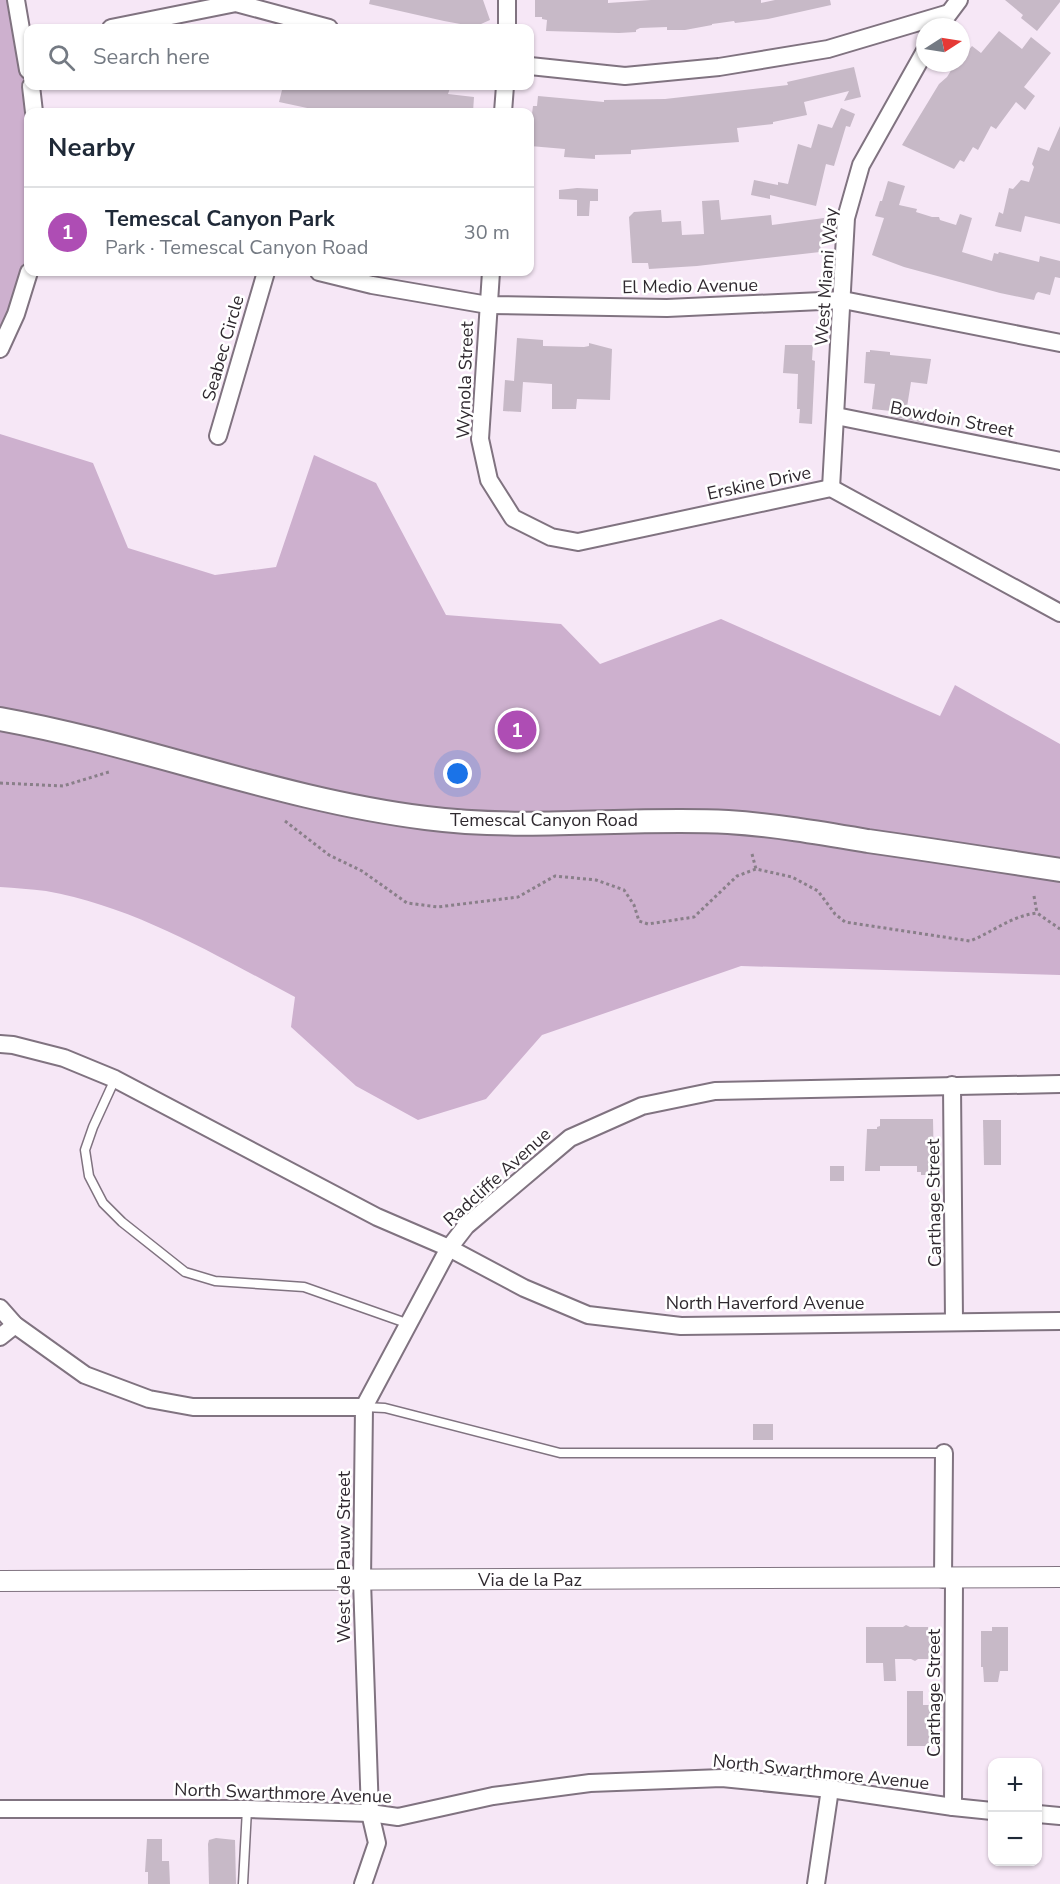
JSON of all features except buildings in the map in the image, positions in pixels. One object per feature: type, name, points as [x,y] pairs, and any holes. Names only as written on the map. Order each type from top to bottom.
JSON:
[{"type":"main road","name":"Temescal Canyon Road","points":[[0,719],[114,743],[240,779],[339,803],[427,818],[505,823],[665,820],[730,823],[786,828],[1060,870]]},
{"type":"street","points":[[16,0],[24,33]]},
{"type":"street","points":[[507,0],[507,24]]},
{"type":"street","points":[[945,18],[959,0]]},
{"type":"street","points":[[130,24],[237,2],[315,24]]},
{"type":"street","points":[[534,66],[625,76],[719,67],[828,49],[916,28]]},
{"type":"street","name":"West Miami Way","points":[[831,488],[846,218],[861,165],[916,67]]},
{"type":"street","points":[[31,90],[34,108]]},
{"type":"street","points":[[503,108],[505,90]]},
{"type":"street","points":[[0,349],[16,314],[28,276]]},
{"type":"street","name":"Seabec Circle","points":[[218,436],[265,276]]},
{"type":"street","name":"El Medio Avenue","points":[[336,276],[372,285],[488,305],[667,308],[843,300],[1060,343]]},
{"type":"street","name":"Wynola Street","points":[[491,276],[480,439],[489,480],[513,518]]},
{"type":"street","name":"Bowdoin Street","points":[[836,416],[1060,461]]},
{"type":"street","name":"Erskine Drive","points":[[513,518],[551,537],[578,542],[831,488],[1060,613]]},
{"type":"street","name":"Radcliffe Avenue","points":[[0,1044],[13,1045],[64,1058],[115,1079],[377,1216],[449,1248],[466,1226],[570,1138],[642,1106],[715,1091],[1060,1084]]},
{"type":"street","name":"Carthage Street","points":[[952,1085],[954,1321]]},
{"type":"street","name":"North Haverford Avenue","points":[[449,1248],[524,1288],[588,1315],[681,1326],[1060,1321]]},
{"type":"street","name":"West de Pauw Street","points":[[377,1843],[370,1813],[362,1581],[364,1407],[449,1248]]},
{"type":"street","points":[[0,1308],[15,1326],[85,1375],[149,1399],[193,1407],[364,1407]]},
{"type":"street","points":[[0,1337],[15,1326]]},
{"type":"street","name":"Carthage Street","points":[[944,1453],[953,1807]]},
{"type":"street","name":"Via de la Paz","points":[[0,1581],[1060,1577]]},
{"type":"street","name":"North Swarthmore Avenue","points":[[0,1809],[247,1809],[398,1816],[493,1796],[590,1783],[722,1778],[830,1789],[988,1810]]},
{"type":"street","points":[[816,1884],[830,1789]]},
{"type":"street","points":[[1042,1814],[1060,1816]]},
{"type":"street","points":[[363,1884],[377,1843],[398,1816]]},
{"type":"lane","points":[[115,1079],[85,1150],[89,1176],[104,1203],[122,1222],[185,1272],[215,1281],[304,1287],[409,1324]]},
{"type":"lane","points":[[364,1407],[385,1408],[561,1453],[944,1453]]},
{"type":"lane","points":[[243,1884],[247,1809]]},
{"type":"path","points":[[0,783],[63,786],[109,772]]},
{"type":"path","points":[[285,821],[329,855],[362,871],[407,903],[438,907],[518,897],[555,876],[596,880],[624,890],[634,905],[639,921],[648,924],[694,917],[737,876],[756,869],[792,877],[818,891],[835,914],[845,922],[970,941],[988,934],[1005,922],[1022,915],[1037,913],[1060,929]]},
{"type":"path","points":[[752,854],[756,869]]},
{"type":"path","points":[[1034,896],[1037,913]]},
{"type":"shaded area","points":[[0,0],[16,0],[24,47],[24,90],[28,90],[28,108],[24,108],[24,276],[27,276],[0,349]]},
{"type":"shaded area","points":[[0,434],[93,463],[128,548],[215,575],[276,567],[314,455],[376,483],[446,615],[561,624],[600,664],[721,619],[940,716],[955,685],[1060,744],[1060,975],[741,966],[542,1035],[486,1099],[418,1120],[356,1086],[291,1027],[295,997],[205,949],[112,908],[46,891],[0,887]]},
{"type":"place","name":"Temescal Canyon Park","points":[[517,730]]}]
